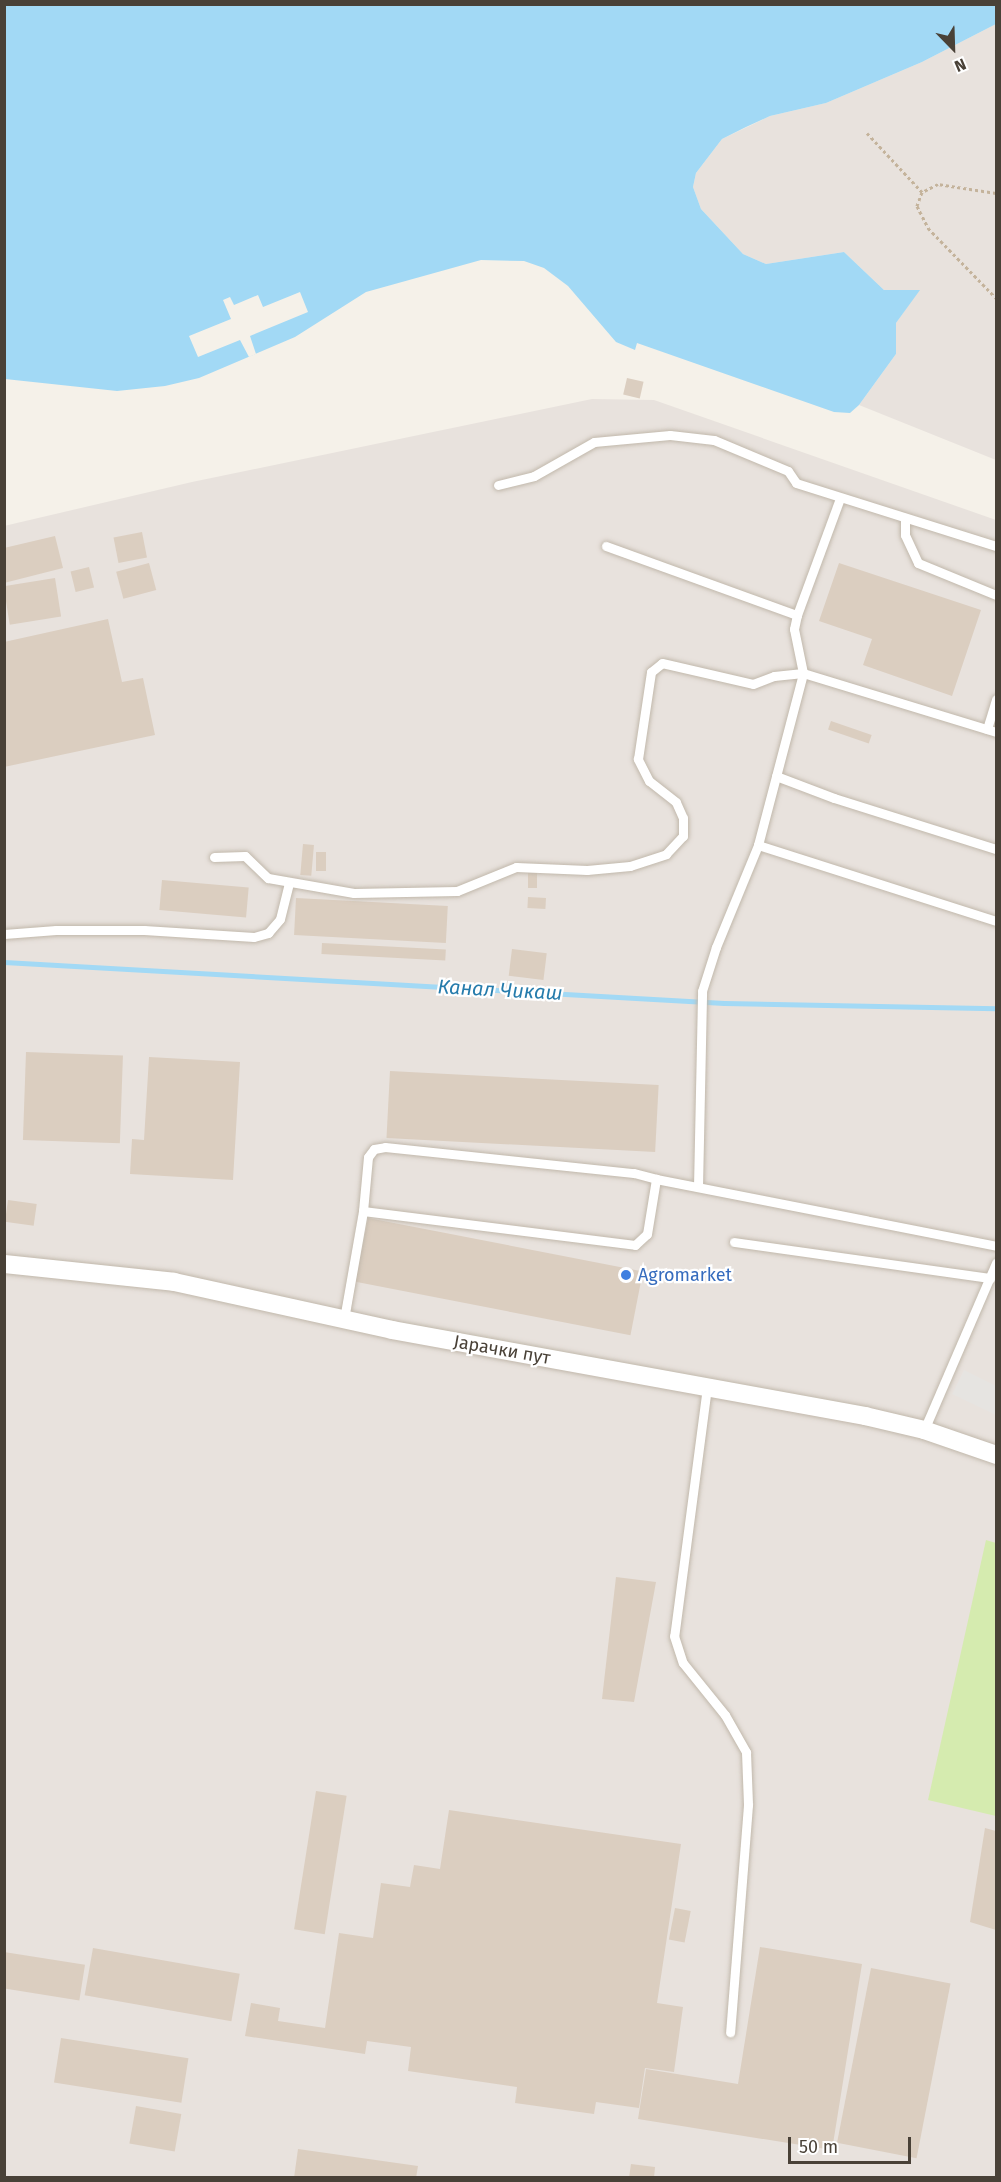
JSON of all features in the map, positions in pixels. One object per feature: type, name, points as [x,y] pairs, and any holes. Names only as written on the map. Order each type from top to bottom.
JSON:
[{"type":"street","name":"Јарачки пут","points":[[4,1264],[174,1282],[344,1319],[865,1416],[924,1430],[996,1455]]},
{"type":"lane","points":[[498,485],[534,476],[594,442],[670,435],[714,440],[788,471],[796,483],[904,519],[996,546]]},
{"type":"lane","points":[[698,1187],[702,991],[716,947],[758,845],[803,673],[794,629],[797,615],[840,498]]},
{"type":"lane","points":[[904,519],[905,535],[918,564],[996,595]]},
{"type":"lane","points":[[606,546],[797,615]]},
{"type":"lane","points":[[214,857],[245,856],[268,878],[289,884],[354,893],[457,891],[516,867],[587,870],[630,866],[666,854],[683,836],[683,818],[676,802],[649,781],[638,759],[651,672],[662,663],[753,684],[774,676],[803,673],[992,730],[996,699]]},
{"type":"lane","points":[[776,776],[834,798],[996,849]]},
{"type":"lane","points":[[758,845],[996,921]]},
{"type":"lane","points":[[4,934],[57,930],[144,930],[254,938],[268,933],[280,919],[289,884]]},
{"type":"lane","points":[[344,1319],[363,1210],[368,1157],[374,1149],[385,1147],[634,1173],[996,1246]]},
{"type":"lane","points":[[363,1210],[635,1245],[647,1234],[656,1179]]},
{"type":"lane","points":[[734,1242],[990,1278]]},
{"type":"lane","points":[[924,1430],[996,1263]]},
{"type":"lane","points":[[707,1387],[674,1636],[683,1663],[725,1715],[746,1752],[748,1805],[730,2032]]},
{"type":"path","points":[[867,133],[922,192]]},
{"type":"path","points":[[996,193],[938,184],[922,192],[917,206],[928,228],[996,298]]},
{"type":"shaded area","points":[[996,24],[996,460],[859,405],[896,354],[896,323],[919,290],[884,290],[844,252],[766,264],[743,254],[701,209],[693,187],[696,173],[722,139],[770,116],[826,103],[922,62]]},
{"type":"shaded area","points":[[592,399],[654,400],[996,520],[996,2177],[5,2177],[4,526],[192,482]]},
{"type":"shaded area","points":[[964,1370],[996,1386],[996,1415],[952,1394]]},
{"type":"green space","points":[[986,1540],[996,1543],[996,1816],[928,1800]]},
{"type":"water","points":[[5,5],[996,5],[996,24],[922,62],[826,103],[770,116],[746,127],[722,139],[696,173],[693,187],[701,209],[743,254],[766,264],[844,252],[884,290],[920,290],[896,323],[896,354],[859,405],[850,413],[834,412],[637,343],[635,350],[616,342],[568,286],[544,268],[524,261],[481,260],[366,292],[295,337],[199,378],[165,386],[117,391],[5,379]]},
{"type":"pier","points":[[300,292],[308,312],[250,336],[256,354],[249,357],[240,340],[198,357],[189,336],[231,319],[223,300],[230,297],[234,305],[258,295],[263,307]]},
{"type":"building","points":[[627,378],[644,382],[640,398],[623,395]]},
{"type":"building","points":[[142,532],[147,558],[118,563],[114,538]]},
{"type":"building","points":[[55,536],[63,568],[4,583],[4,548]]},
{"type":"building","points":[[149,563],[156,590],[123,599],[116,572]]},
{"type":"building","points":[[839,563],[981,610],[952,696],[863,665],[872,639],[819,621]]},
{"type":"building","points":[[89,567],[94,587],[76,592],[71,572]]},
{"type":"building","points":[[55,578],[61,617],[10,625],[4,586]]},
{"type":"building","points":[[108,619],[122,682],[143,678],[155,735],[4,767],[4,642]]},
{"type":"building","points":[[831,721],[872,735],[869,744],[828,730]]},
{"type":"building","points":[[303,844],[314,845],[311,876],[300,875]]},
{"type":"building","points":[[316,852],[326,852],[326,871],[316,871]]},
{"type":"building","points":[[528,873],[537,873],[537,888],[528,888]]},
{"type":"building","points":[[162,880],[249,888],[246,917],[159,910]]},
{"type":"building","points":[[528,897],[546,898],[545,909],[527,908]]},
{"type":"building","points":[[296,898],[448,906],[446,943],[294,935]]},
{"type":"building","points":[[322,943],[446,949],[445,960],[321,954]]},
{"type":"building","points":[[512,949],[547,953],[543,980],[509,976]]},
{"type":"building","points":[[26,1052],[123,1055],[120,1143],[23,1140]]},
{"type":"building","points":[[149,1057],[240,1062],[233,1180],[130,1174],[132,1139],[144,1140]]},
{"type":"building","points":[[390,1071],[659,1085],[655,1152],[386,1138]]},
{"type":"building","points":[[8,1200],[37,1204],[34,1226],[5,1222]]},
{"type":"building","points":[[368,1218],[643,1271],[630,1335],[356,1282]]},
{"type":"building","points":[[616,1577],[656,1582],[634,1702],[602,1699]]},
{"type":"building","points":[[316,1791],[347,1796],[325,1934],[294,1929]]},
{"type":"building","points":[[449,1810],[681,1844],[657,2003],[683,2007],[674,2072],[645,2068],[639,2108],[596,2102],[594,2114],[515,2103],[517,2087],[408,2071],[411,2047],[367,2041],[365,2054],[245,2036],[251,2003],[280,2008],[278,2021],[325,2028],[339,1933],[373,1938],[381,1883],[410,1887],[414,1865],[440,1869]]},
{"type":"building","points":[[985,1828],[996,1831],[996,1930],[970,1922]]},
{"type":"building","points":[[675,1908],[691,1911],[685,1942],[669,1939]]},
{"type":"building","points":[[760,1947],[862,1964],[832,2150],[638,2119],[646,2069],[738,2084]]},
{"type":"building","points":[[93,1948],[240,1974],[231,2021],[85,1995]]},
{"type":"building","points":[[4,1952],[85,1965],[79,2000],[4,1988]]},
{"type":"building","points":[[871,1968],[951,1983],[917,2158],[837,2143]]},
{"type":"building","points":[[61,2038],[188,2058],[181,2103],[54,2082]]},
{"type":"building","points":[[136,2106],[181,2114],[175,2151],[129,2143]]},
{"type":"building","points":[[298,2149],[418,2166],[416,2178],[294,2178]]},
{"type":"building","points":[[631,2164],[655,2167],[654,2178],[629,2178]]},
{"type":"waterway","name":"Канал Чикаш","points":[[4,962],[724,1003],[996,1008]]},
{"type":"place","name":"Agromarket","points":[[626,1275]]}]
